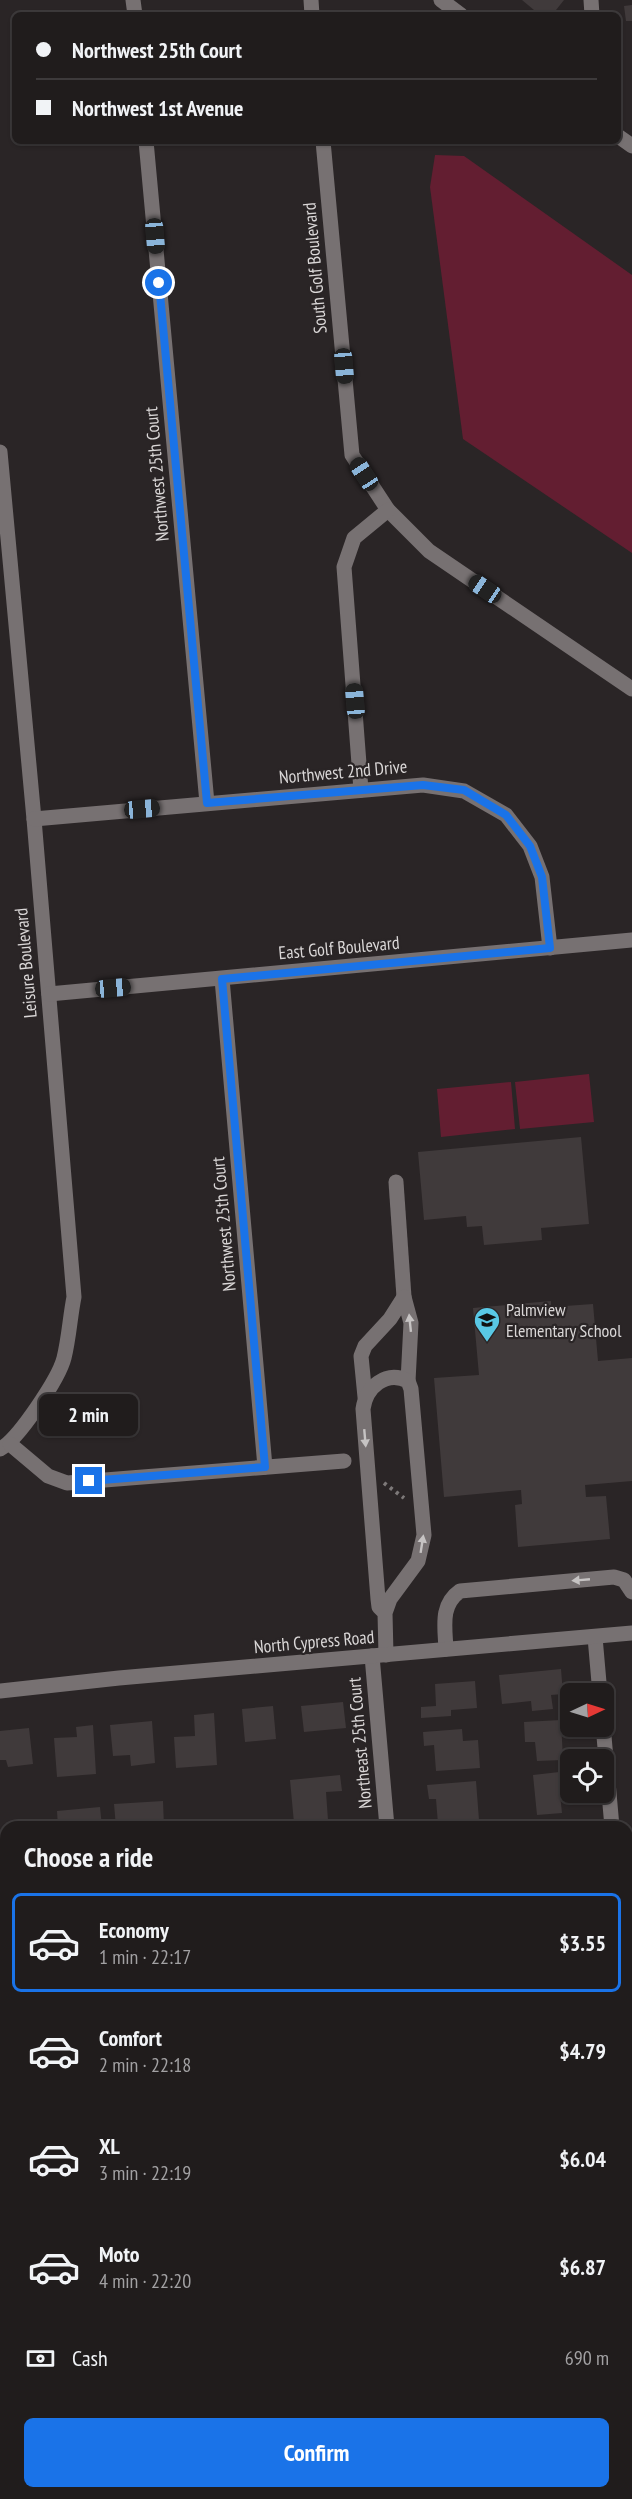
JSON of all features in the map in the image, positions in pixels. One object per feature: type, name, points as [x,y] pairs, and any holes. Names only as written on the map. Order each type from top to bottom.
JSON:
[{"type":"street","points":[[441,0],[457,12]]},
{"type":"street","name":"Northwest 25th Court","points":[[146,144],[207,803]]},
{"type":"street","name":"South Golf Boulevard","points":[[323,144],[352,455],[388,510],[429,551],[632,689]]},
{"type":"street","name":"Leisure Boulevard","points":[[0,452],[7,609],[34,819],[74,1297],[64,1360],[36,1408],[5,1447]]},
{"type":"street","points":[[361,790],[344,567],[354,538],[388,510]]},
{"type":"street","name":"Northwest 2nd Drive","points":[[34,819],[423,785],[464,790],[506,815],[530,846],[542,877],[550,948]]},
{"type":"street","name":"East Golf Boulevard","points":[[49,994],[632,940]]},
{"type":"street","name":"Northwest 25th Court","points":[[222,979],[265,1467]]},
{"type":"street","points":[[384,1613],[390,1599],[418,1561],[424,1536],[412,1397],[408,1381],[411,1323],[404,1297],[396,1182]]},
{"type":"street","name":"Northeast 25th Court","points":[[387,1821],[379,1655],[384,1613],[379,1607],[378,1599],[363,1409],[365,1397],[362,1356],[364,1346],[390,1319],[404,1297]]},
{"type":"street","points":[[365,1397],[377,1383],[386,1379],[400,1377],[408,1381]]},
{"type":"street","points":[[5,1447],[48,1476],[68,1483],[344,1461]]},
{"type":"street","points":[[376,1567],[405,1580]]},
{"type":"street","points":[[447,1649],[446,1605],[451,1597],[460,1591],[614,1577],[624,1580],[632,1592]]},
{"type":"street","name":"North Cypress Road","points":[[0,1691],[632,1633]]},
{"type":"street","points":[[595,1637],[599,1683]]},
{"type":"street","points":[[604,1737],[611,1821]]},
{"type":"path","points":[[368,1471],[411,1503],[422,1505]]},
{"type":"shaded area","points":[[435,155],[464,156],[632,275],[632,553],[463,439],[430,187]]},
{"type":"shaded area","points":[[589,1074],[594,1122],[520,1129],[515,1082]]},
{"type":"shaded area","points":[[511,1082],[515,1129],[441,1137],[437,1089]]},
{"type":"building","points":[[522,0],[564,0],[554,12],[536,12]]},
{"type":"building","points":[[632,5],[632,21],[626,21],[624,6]]},
{"type":"building","points":[[581,1137],[589,1224],[541,1228],[542,1240],[484,1245],[482,1226],[467,1227],[466,1216],[424,1220],[418,1152]]},
{"type":"building","points":[[551,1301],[551,1307],[593,1304],[598,1361],[632,1358],[632,1481],[585,1485],[586,1497],[606,1496],[610,1539],[518,1547],[515,1505],[522,1504],[521,1490],[444,1497],[434,1378],[479,1375],[473,1308]]},
{"type":"building","points":[[561,1669],[560,1694],[551,1695],[553,1709],[532,1711],[531,1701],[502,1704],[499,1675]]},
{"type":"building","points":[[475,1681],[477,1708],[451,1710],[451,1716],[421,1718],[421,1707],[436,1706],[435,1684]]},
{"type":"building","points":[[343,1702],[346,1728],[304,1732],[301,1706]]},
{"type":"building","points":[[273,1706],[276,1739],[245,1742],[242,1709]]},
{"type":"building","points":[[214,1713],[217,1765],[176,1768],[174,1737],[195,1736],[194,1715]]},
{"type":"building","points":[[560,1720],[562,1749],[560,1749],[560,1760],[537,1761],[535,1742],[525,1742],[524,1722]]},
{"type":"building","points":[[152,1721],[155,1763],[131,1766],[130,1755],[113,1756],[110,1725]]},
{"type":"building","points":[[93,1725],[96,1774],[57,1777],[54,1738],[77,1737],[76,1727]]},
{"type":"building","points":[[29,1728],[33,1764],[8,1767],[6,1760],[0,1760],[0,1731]]},
{"type":"building","points":[[462,1729],[463,1741],[478,1740],[480,1768],[436,1771],[434,1745],[424,1746],[423,1732]]},
{"type":"building","points":[[560,1772],[562,1813],[537,1815],[533,1775]]},
{"type":"building","points":[[340,1775],[342,1791],[326,1792],[328,1820],[294,1821],[290,1780]]},
{"type":"building","points":[[476,1781],[479,1820],[438,1821],[436,1799],[429,1799],[427,1785]]},
{"type":"building","points":[[163,1801],[164,1821],[115,1821],[114,1804]]},
{"type":"building","points":[[100,1807],[101,1821],[58,1821],[57,1811]]},
{"type":"place","name":"Palmview Elementary School","points":[[487,1343]]},
{"type":"route","points":[[89,1481],[265,1467],[222,979],[550,948],[542,877],[530,846],[506,815],[464,790],[423,785],[207,803],[159,283]]}]
